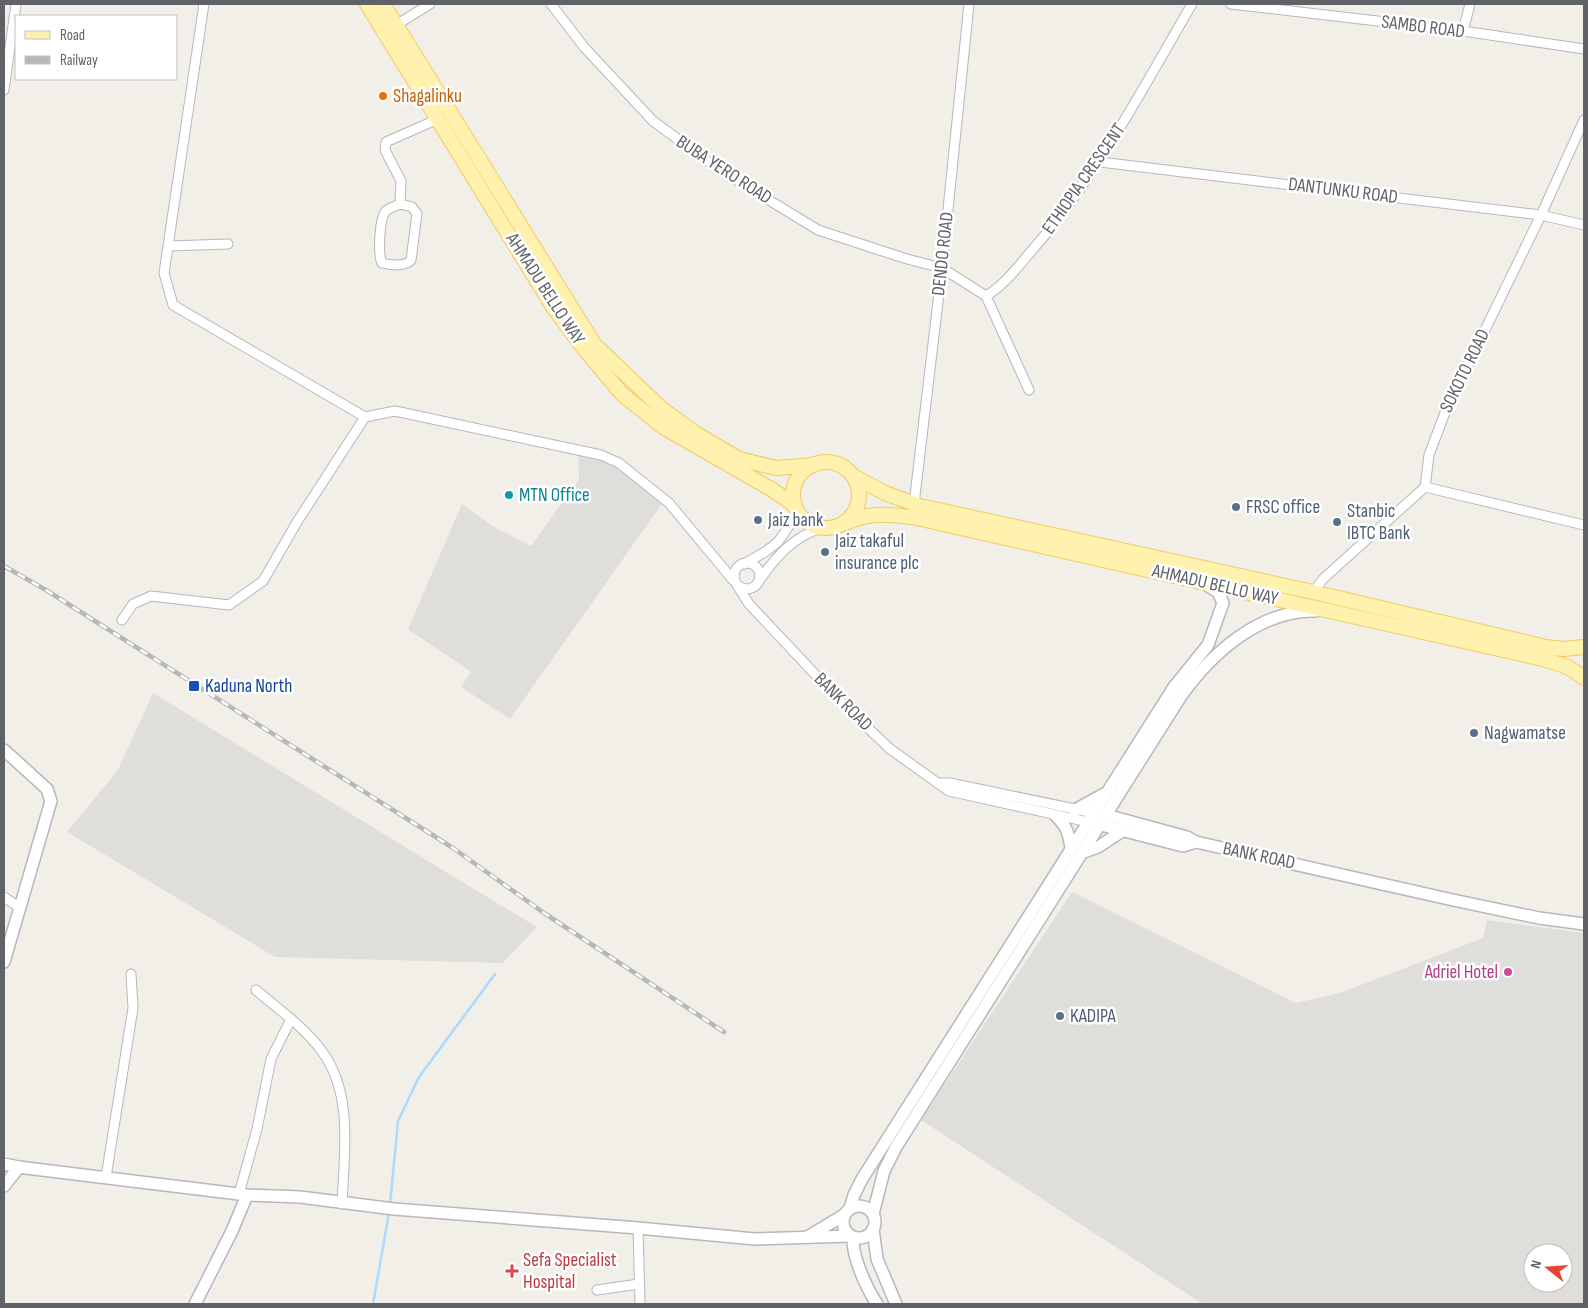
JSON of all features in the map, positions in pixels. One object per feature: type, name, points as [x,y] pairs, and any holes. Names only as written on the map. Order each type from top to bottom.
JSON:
[{"type":"main road","name":"AHMADU BELLO WAY","points":[[367,4],[553,308],[622,394],[663,427],[771,489],[796,509]]},
{"type":"main road","name":"AHMADU BELLO WAY","points":[[383,4],[594,344],[662,410],[695,433],[739,459],[776,468],[814,465]]},
{"type":"main road","points":[[832,463],[844,468],[853,476],[859,493],[858,502],[855,511],[843,524],[822,528],[811,525],[796,509],[793,497],[796,481],[807,469],[814,465],[832,463]]},
{"type":"main road","name":"AHMADU BELLO WAY","points":[[853,476],[885,493],[914,504],[1313,592],[1546,647],[1563,649],[1584,647]]},
{"type":"main road","name":"AHMADU BELLO WAY","points":[[843,524],[862,516],[892,515],[912,517],[1543,659],[1568,667],[1584,678]]},
{"type":"street","points":[[4,90],[16,4]]},
{"type":"street","points":[[122,620],[133,604],[151,596],[228,604],[263,582],[297,522],[365,417],[174,305],[164,273],[204,4]]},
{"type":"street","points":[[396,24],[430,4]]},
{"type":"street","name":"BUBA YERO ROAD","points":[[552,4],[584,47],[653,121],[703,159],[818,230],[906,259],[942,268]]},
{"type":"street","name":"DENDO ROAD","points":[[914,504],[942,268],[969,4]]},
{"type":"street","name":"ETHIOPIA CRESCENT","points":[[986,296],[1001,287],[1054,225],[1100,162],[1192,4]]},
{"type":"street","name":"SAMBO ROAD","points":[[1230,4],[1463,31],[1584,49]]},
{"type":"street","points":[[1463,31],[1470,4]]},
{"type":"street","points":[[400,204],[402,181],[386,150],[386,142],[438,119]]},
{"type":"street","name":"SOKOTO ROAD","points":[[1425,487],[1433,439],[1541,215],[1584,120]]},
{"type":"street","name":"DANTUNKU ROAD","points":[[1100,162],[1541,215],[1584,225]]},
{"type":"street","points":[[400,204],[412,207],[417,214],[411,260],[405,264],[382,264],[379,256],[382,220],[386,211],[400,204]]},
{"type":"street","points":[[169,246],[228,244]]},
{"type":"street","points":[[942,268],[986,296],[1029,390]]},
{"type":"street","name":"BANK ROAD","points":[[365,417],[395,411],[601,455],[620,463],[669,503],[716,558],[757,613],[844,705],[890,749],[948,791],[969,798],[1056,816],[1103,820],[1127,826],[1184,846],[1196,842],[1453,900],[1539,918],[1584,924]]},
{"type":"street","points":[[1313,592],[1323,579],[1425,487],[1584,525]]},
{"type":"street","points":[[796,509],[778,542],[742,565],[735,583],[747,588],[757,584],[769,566],[797,538],[805,533],[822,528]]},
{"type":"street","points":[[716,558],[731,567],[752,564],[758,569],[760,577],[751,596],[757,613]]},
{"type":"street","points":[[877,1304],[856,1261],[852,1248],[852,1237],[843,1226],[854,1194],[1174,687],[1202,653],[1213,636],[1223,604],[1218,592],[1201,582]]},
{"type":"street","points":[[896,1304],[877,1259],[873,1214],[884,1171],[896,1147],[1084,852],[1180,696],[1194,678],[1226,645],[1269,621],[1305,610],[1329,611]]},
{"type":"street","points":[[4,750],[46,789],[50,796],[42,834],[4,962]]},
{"type":"street","name":"BANK ROAD","points":[[937,783],[950,783],[1074,810],[1090,818]]},
{"type":"street","points":[[1074,810],[1106,793]]},
{"type":"street","points":[[1084,852],[1098,846],[1127,826],[1118,796]]},
{"type":"street","points":[[1056,816],[1064,823],[1069,834],[1071,848]]},
{"type":"street","points":[[4,897],[20,908]]},
{"type":"street","points":[[106,1177],[133,1008],[131,974]]},
{"type":"street","points":[[256,990],[291,1019],[322,1051],[336,1079],[344,1114],[342,1204]]},
{"type":"street","points":[[194,1304],[232,1231],[243,1194],[270,1059],[291,1019]]},
{"type":"street","points":[[4,1164],[243,1194],[300,1197],[342,1204],[755,1239],[809,1236],[865,1237],[874,1229]]},
{"type":"street","points":[[4,1186],[19,1167]]},
{"type":"street","points":[[809,1236],[847,1211],[865,1207],[873,1214]]},
{"type":"street","points":[[638,1228],[640,1304]]},
{"type":"street","points":[[597,1290],[639,1284]]},
{"type":"shaded area","points":[[578,452],[617,461],[666,498],[510,719],[461,687],[471,672],[408,629],[462,504],[494,527],[531,546],[579,479]]},
{"type":"shaded area","points":[[153,693],[537,927],[503,963],[275,957],[67,832],[118,770]]},
{"type":"shaded area","points":[[1072,892],[1296,1003],[1340,993],[1483,938],[1487,920],[1584,933],[1584,1304],[1203,1304],[921,1120]]},
{"type":"waterway","points":[[390,1205],[398,1121],[419,1077],[495,974]]},
{"type":"waterway","points":[[373,1304],[389,1213]]},
{"type":"railway","points":[[4,566],[46,590],[453,848],[544,913],[724,1032]]},
{"type":"place","name":"Shagalinku","points":[[383,96]]},
{"type":"place","name":"MTN Office","points":[[509,495]]},
{"type":"place","name":"FRSC office","points":[[1236,507]]},
{"type":"place","name":"Jaiz bank","points":[[758,520]]},
{"type":"place","name":"Stanbic IBTC Bank","points":[[1337,522]]},
{"type":"place","name":"Jaiz takaful insurance plc","points":[[825,552]]},
{"type":"place","name":"Kaduna North","points":[[194,686]]},
{"type":"place","name":"Nagwamatse","points":[[1474,733]]},
{"type":"place","name":"Adriel Hotel","points":[[1508,972]]},
{"type":"place","name":"KADIPA","points":[[1060,1016]]},
{"type":"place","name":"Sefa Specialist Hospital","points":[[512,1271]]}]
